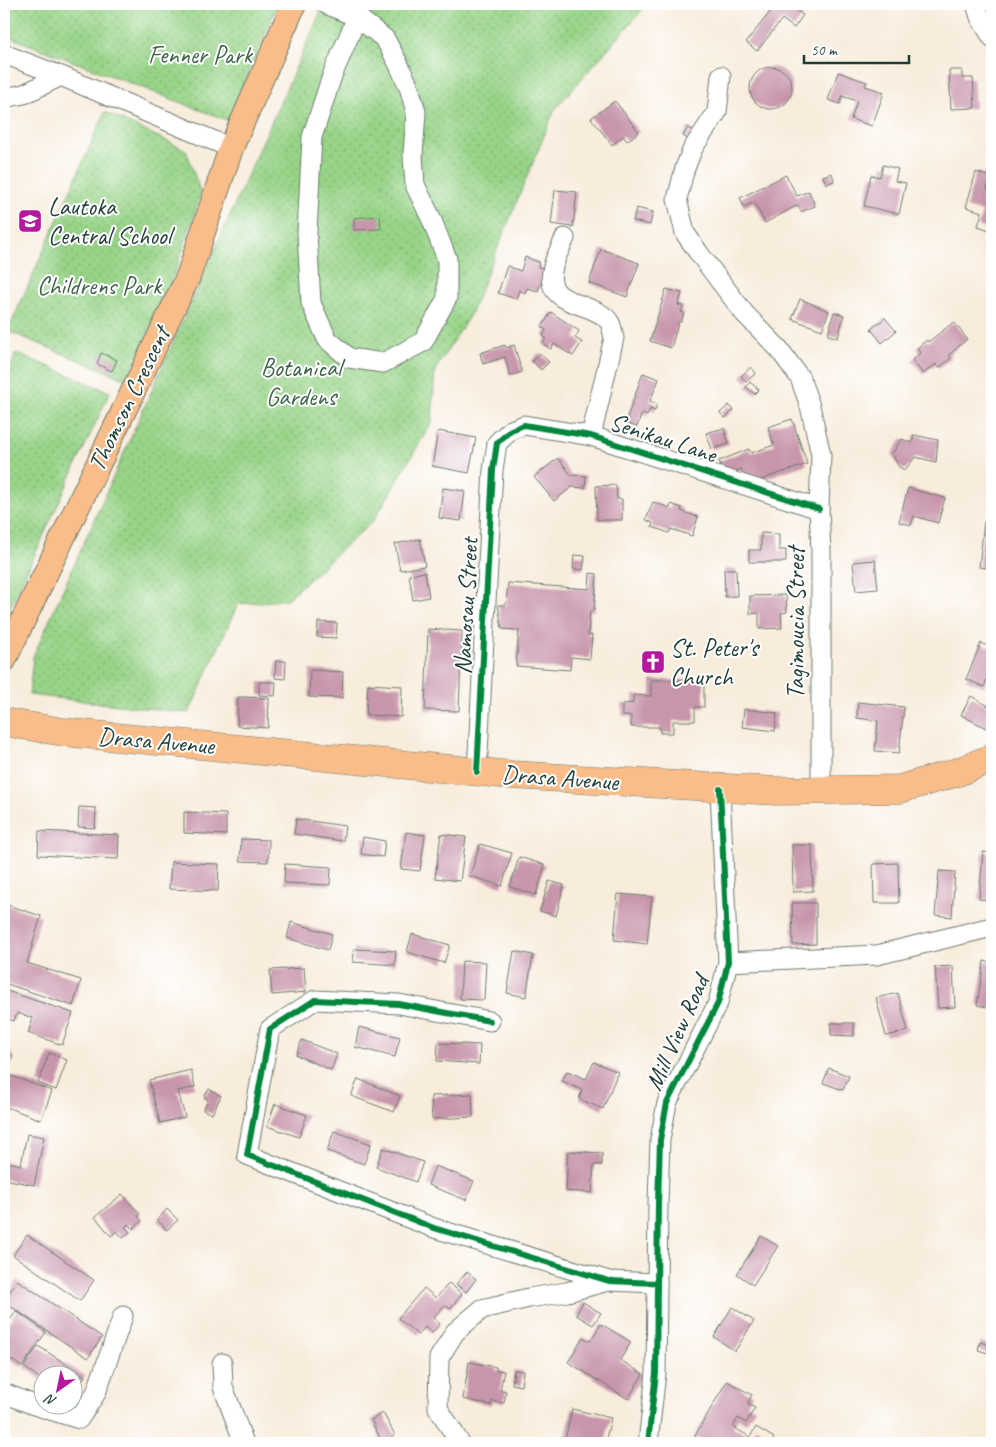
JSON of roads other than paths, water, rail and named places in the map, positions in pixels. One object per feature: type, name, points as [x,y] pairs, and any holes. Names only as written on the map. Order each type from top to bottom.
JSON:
[{"type":"highway","name":"Drasa Avenue","points":[[4,722],[63,732],[476,772],[720,789],[821,792],[900,790],[958,772],[992,758]]},
{"type":"highway","name":"Drasa Avenue","points":[[4,742],[63,732]]},
{"type":"main road","name":"Thomson Crescent","points":[[5,655],[188,277],[231,148],[294,4]]},
{"type":"street","points":[[326,4],[357,17],[385,38],[409,87],[416,112],[413,155],[415,185],[431,218],[447,259],[447,298],[423,342],[383,363],[349,358],[326,338],[311,303],[307,232],[312,137],[332,76],[357,17]]},
{"type":"street","points":[[976,4],[980,17],[992,37]]},
{"type":"street","points":[[4,54],[231,148]]},
{"type":"street","points":[[4,98],[24,94],[61,76]]},
{"type":"street","name":"Tagimoucia Street","points":[[721,76],[717,112],[693,148],[685,168],[677,199],[685,233],[744,313],[780,349],[800,378],[810,406],[820,455],[821,792]]},
{"type":"street","points":[[564,238],[552,268],[552,284],[560,295],[569,301],[598,312],[610,323],[614,338],[591,436]]},
{"type":"street","name":"Senikau Lane","points":[[497,443],[511,430],[524,425],[591,436],[819,509]]},
{"type":"street","name":"Namosau Street","points":[[476,772],[493,470],[497,443]]},
{"type":"street","name":"Mill View Road","points":[[648,1443],[656,1373],[656,1283],[660,1140],[667,1103],[718,1003],[728,962],[720,789]]},
{"type":"street","points":[[728,962],[876,955],[992,927]]},
{"type":"street","points":[[490,1022],[399,1004],[315,1000],[270,1029],[247,1155],[434,1228],[609,1281],[656,1283]]},
{"type":"street","points":[[460,1443],[438,1408],[440,1358],[455,1332],[482,1309],[529,1298],[567,1292],[609,1281]]},
{"type":"street","points":[[4,1393],[34,1406],[79,1419],[96,1393],[123,1316]]},
{"type":"street","points":[[222,1363],[223,1387],[244,1443]]},
{"type":"place","name":"Lautoka Central School","points":[[30,221]]},
{"type":"place","name":"St. Peter's Church","points":[[653,662]]},
{"type":"park label","name":"Fenner Park","points":[[200,55]]},
{"type":"park label","name":"Childrens Park","points":[[99,286]]},
{"type":"park label","name":"Botanical Gardens","points":[[301,382]]}]
